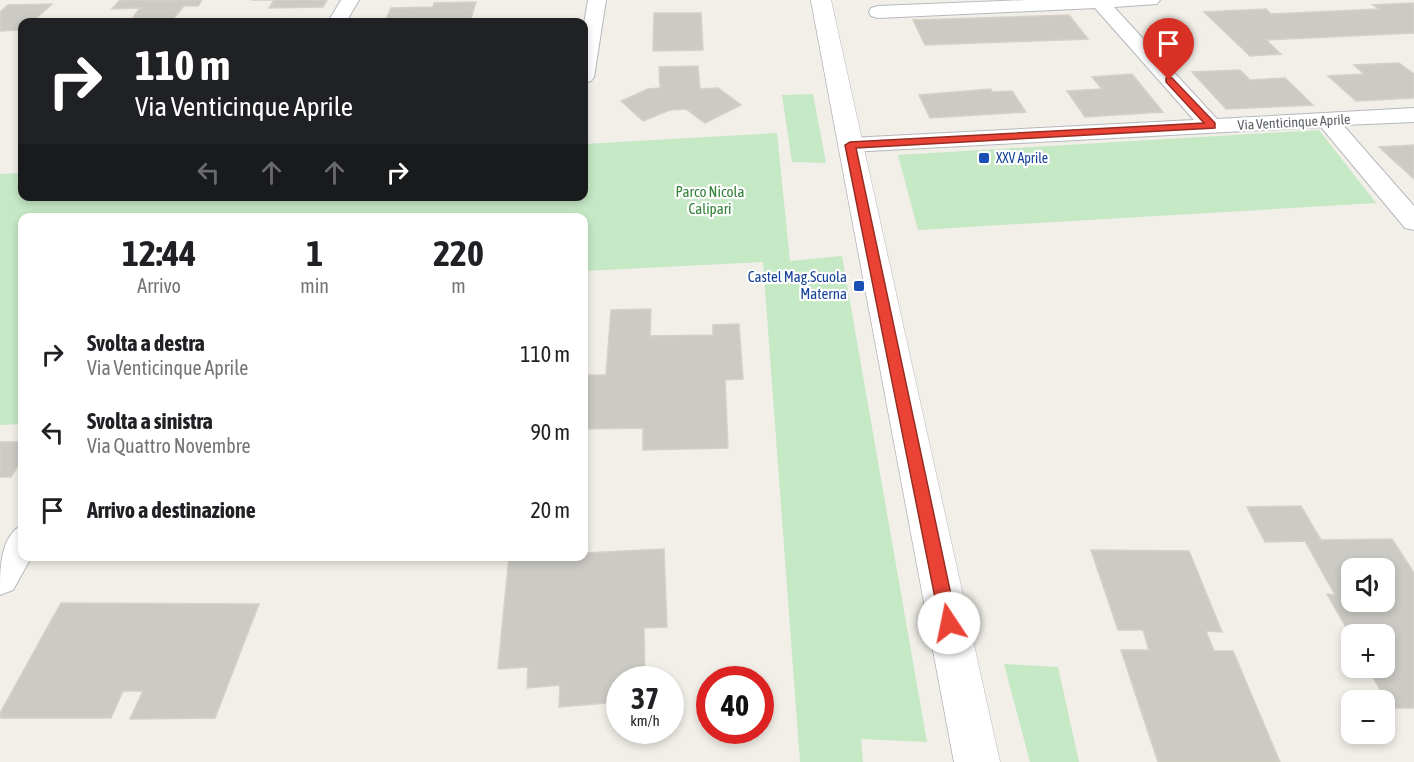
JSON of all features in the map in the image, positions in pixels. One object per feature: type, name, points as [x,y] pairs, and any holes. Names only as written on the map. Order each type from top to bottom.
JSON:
[{"type":"street","points":[[339,18],[350,0]]},
{"type":"street","points":[[588,53],[597,0]]},
{"type":"street","points":[[821,0],[977,762]]},
{"type":"street","points":[[878,12],[1151,0]]},
{"type":"street","points":[[1100,3],[1211,126]]},
{"type":"street","name":"Via Venticinque Aprile","points":[[850,145],[1414,115]]},
{"type":"street","points":[[1327,120],[1414,222]]},
{"type":"street","points":[[0,578],[18,548]]},
{"type":"green space","points":[[813,94],[826,163],[792,162],[782,95]]},
{"type":"green space","points":[[1319,130],[1376,203],[918,230],[898,155]]},
{"type":"green space","name":"Parco Nicola Calipari","points":[[777,133],[790,261],[842,256],[927,742],[861,739],[863,762],[800,762],[763,262],[588,271],[588,213],[18,213],[18,424],[0,425],[0,174],[18,173],[18,201],[588,201],[588,144]]},
{"type":"green space","points":[[1004,664],[1058,667],[1079,762],[1030,762]]},
{"type":"building","points":[[120,0],[202,0],[198,6],[184,6],[174,18],[132,18],[140,8],[112,9]]},
{"type":"building","points":[[274,0],[327,0],[323,7],[269,8]]},
{"type":"building","points":[[476,2],[471,18],[387,18],[391,8],[433,7],[434,3]]},
{"type":"building","points":[[1414,3],[1414,33],[1266,40],[1281,54],[1250,56],[1204,12],[1266,9],[1271,14],[1379,9],[1373,5]]},
{"type":"building","points":[[52,4],[36,18],[18,18],[18,30],[0,31],[0,12],[8,5]]},
{"type":"building","points":[[654,13],[701,13],[703,50],[653,51]]},
{"type":"building","points":[[1069,15],[1088,39],[925,45],[913,20]]},
{"type":"building","points":[[1399,63],[1414,74],[1414,98],[1356,101],[1328,76],[1364,74],[1354,65]]},
{"type":"building","points":[[698,66],[700,89],[718,88],[741,105],[705,123],[686,109],[670,110],[643,121],[621,101],[648,89],[660,88],[659,67]]},
{"type":"building","points":[[1240,70],[1250,80],[1285,78],[1313,105],[1226,109],[1192,72]]},
{"type":"building","points":[[1132,74],[1163,112],[1085,117],[1067,91],[1102,89],[1092,77]]},
{"type":"building","points":[[991,89],[992,92],[1012,91],[1026,112],[930,118],[919,95]]},
{"type":"building","points":[[1414,145],[1414,179],[1379,147]]},
{"type":"building","points":[[651,309],[650,336],[713,335],[713,325],[739,324],[743,379],[725,380],[728,448],[643,450],[643,428],[588,429],[588,375],[606,375],[611,310]]},
{"type":"building","points":[[0,442],[18,442],[18,466],[11,477],[0,477]]},
{"type":"building","points":[[1301,506],[1321,540],[1392,539],[1414,573],[1414,708],[1395,708],[1395,690],[1380,690],[1374,678],[1395,678],[1395,624],[1344,624],[1327,594],[1335,595],[1305,541],[1265,542],[1247,507]]},
{"type":"building","points":[[664,549],[667,627],[644,628],[645,666],[606,666],[606,703],[559,707],[560,685],[527,688],[528,667],[498,669],[509,561],[588,561],[588,553]]},
{"type":"building","points":[[1091,550],[1189,551],[1222,632],[1206,631],[1214,651],[1233,651],[1280,762],[1158,762],[1121,650],[1149,650],[1143,630],[1118,630]]},
{"type":"building","points":[[61,603],[259,604],[215,718],[130,719],[143,691],[123,691],[111,718],[0,718],[0,713]]},
{"type":"place","name":"XXV Aprile","points":[[984,158]]},
{"type":"place","name":"Castel Mag.Scuola Materna","points":[[859,286]]},
{"type":"route","points":[[949,623],[850,145],[1211,126],[1169,80]]}]
